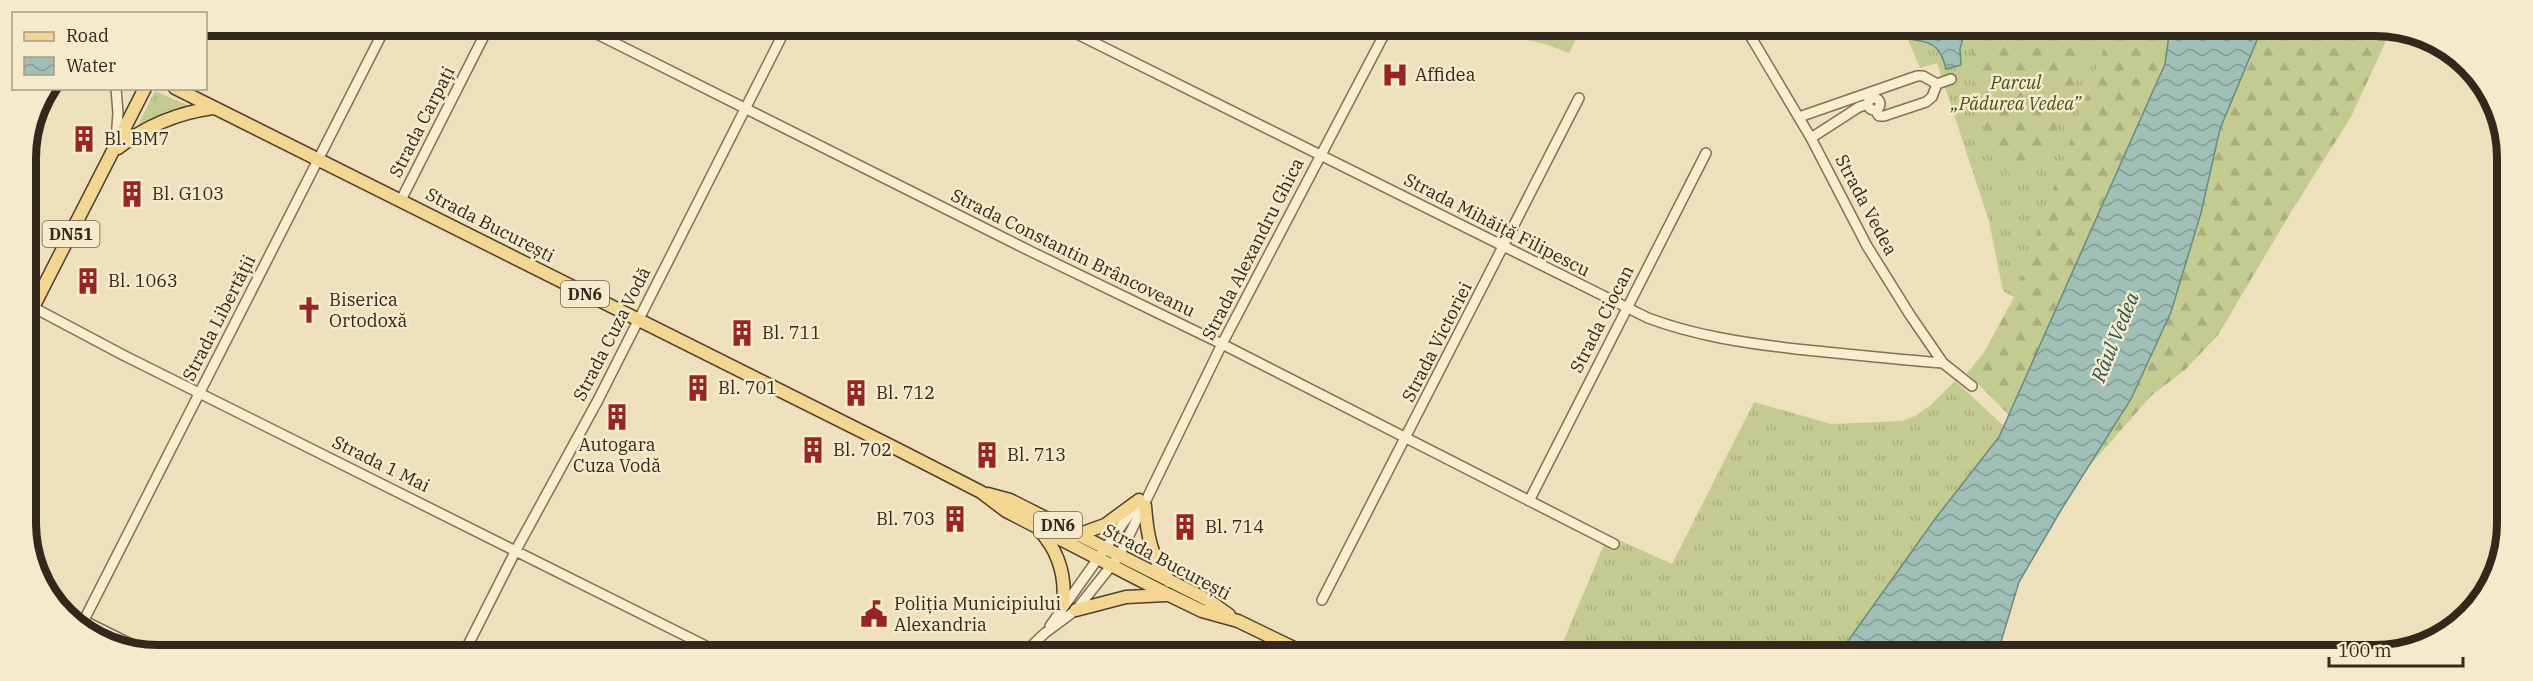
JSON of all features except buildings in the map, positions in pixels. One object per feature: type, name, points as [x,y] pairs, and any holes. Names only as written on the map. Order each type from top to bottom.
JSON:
[{"type":"main road","name":"DN51","points":[[36,295],[115,150],[144,90]]},
{"type":"main road","name":"Strada București","points":[[187,92],[213,108],[319,158],[981,492],[1006,511],[1038,528],[1102,554],[1169,595],[1203,611],[1238,621]]},
{"type":"main road","name":"DN51","points":[[115,150],[139,132],[159,121],[213,108]]},
{"type":"main road","name":"Strada București","points":[[981,492],[1010,500],[1077,535],[1102,554]]},
{"type":"main road","points":[[1077,535],[1105,525],[1142,503],[1149,543],[1162,572],[1170,582]]},
{"type":"main road","points":[[1038,528],[1052,546],[1057,557],[1064,584],[1063,605]]},
{"type":"main road","name":"Strada București","points":[[1115,561],[1170,582],[1208,600],[1238,621],[1287,645]]},
{"type":"main road","points":[[1076,610],[1120,598],[1169,595]]},
{"type":"street","name":"Strada Libertății","points":[[84,620],[381,36]]},
{"type":"street","name":"Strada Carpați","points":[[401,200],[484,36]]},
{"type":"street","name":"Strada Constantin Brâncoveanu","points":[[601,36],[1222,344],[1614,544]]},
{"type":"street","name":"Strada Cuza Vodă","points":[[468,645],[516,550],[590,415],[782,36]]},
{"type":"street","name":"Strada Mihăiță Filipescu","points":[[1081,36],[1626,309],[1667,326],[1718,338],[1871,358],[1943,363]]},
{"type":"street","name":"Strada Alexandru Ghica","points":[[1033,645],[1076,610],[1115,561],[1222,344],[1383,36]]},
{"type":"street","name":"Strada Vedea","points":[[1750,36],[1811,138],[1867,246],[1943,363],[1972,386]]},
{"type":"street","points":[[1811,138],[1917,76],[1923,76],[1937,84]]},
{"type":"street","points":[[1871,101],[1879,116],[1884,116],[1926,102],[1932,97],[1937,84],[1951,79]]},
{"type":"street","name":"DN51","points":[[115,150],[118,113],[116,90]]},
{"type":"street","name":"Strada Victoriei","points":[[1322,600],[1579,98]]},
{"type":"street","points":[[1799,117],[1871,101]]},
{"type":"street","name":"Strada Ciocan","points":[[1528,501],[1706,153]]},
{"type":"street","name":"Strada 1 Mai","points":[[36,309],[123,356],[200,392],[702,645]]},
{"type":"street","name":"Strada Alexandru Ghica","points":[[1046,633],[1063,605],[1142,503]]},
{"type":"green space","points":[[1514,36],[1578,36],[1569,53]]},
{"type":"green space","name":"Parcul „Pădurea Vedea”","points":[[1906,36],[2108,36],[2014,297],[2003,291],[1989,221],[1937,63],[1920,68]]},
{"type":"green space","points":[[1977,36],[2094,36],[2095,39],[2052,136],[2031,167],[2012,176],[2002,166],[1994,151],[1980,113],[1971,54],[1972,40]]},
{"type":"green space","points":[[2108,36],[2169,36],[2165,64],[2009,415],[1967,373],[1985,351],[2014,297]]},
{"type":"green space","points":[[2259,36],[2388,37],[2351,117],[2218,335],[2186,369],[2151,396],[2085,471],[2201,213],[2220,129]]},
{"type":"green space","points":[[155,91],[190,106],[167,111],[137,127]]},
{"type":"green space","points":[[1955,381],[2004,426],[1999,437],[1935,519],[1845,645],[1562,645],[1608,535],[1672,564],[1754,402],[1831,424],[1902,421],[1915,416],[1931,405]]},
{"type":"water","points":[[1912,36],[1964,36],[1960,49],[1961,65],[1946,69],[1942,56],[1936,48],[1914,40]]},
{"type":"water","name":"Râul Vedea","points":[[2169,36],[2259,36],[2220,129],[2201,213],[2171,312],[2131,399],[2019,582],[2000,645],[1845,645],[1935,519],[1999,437],[2165,64]]},
{"type":"place","name":"Affidea","points":[[1395,75]]},
{"type":"place","name":"Bl. BM7","points":[[84,139]]},
{"type":"place","name":"Bl. G103","points":[[132,194]]},
{"type":"place","name":"Bl. 1063","points":[[88,281]]},
{"type":"place","name":"Biserica Ortodoxă","points":[[309,310]]},
{"type":"place","name":"Bl. 711","points":[[742,333]]},
{"type":"place","name":"Bl. 701","points":[[698,388]]},
{"type":"place","name":"Bl. 712","points":[[856,393]]},
{"type":"place","name":"Autogara Cuza Vodă","points":[[617,417]]},
{"type":"place","name":"Bl. 702","points":[[813,450]]},
{"type":"place","name":"Bl. 713","points":[[987,455]]},
{"type":"place","name":"Bl. 703","points":[[955,519]]},
{"type":"place","name":"Bl. 714","points":[[1185,527]]},
{"type":"place","name":"Poliția Municipiului Alexandria","points":[[874,614]]}]
